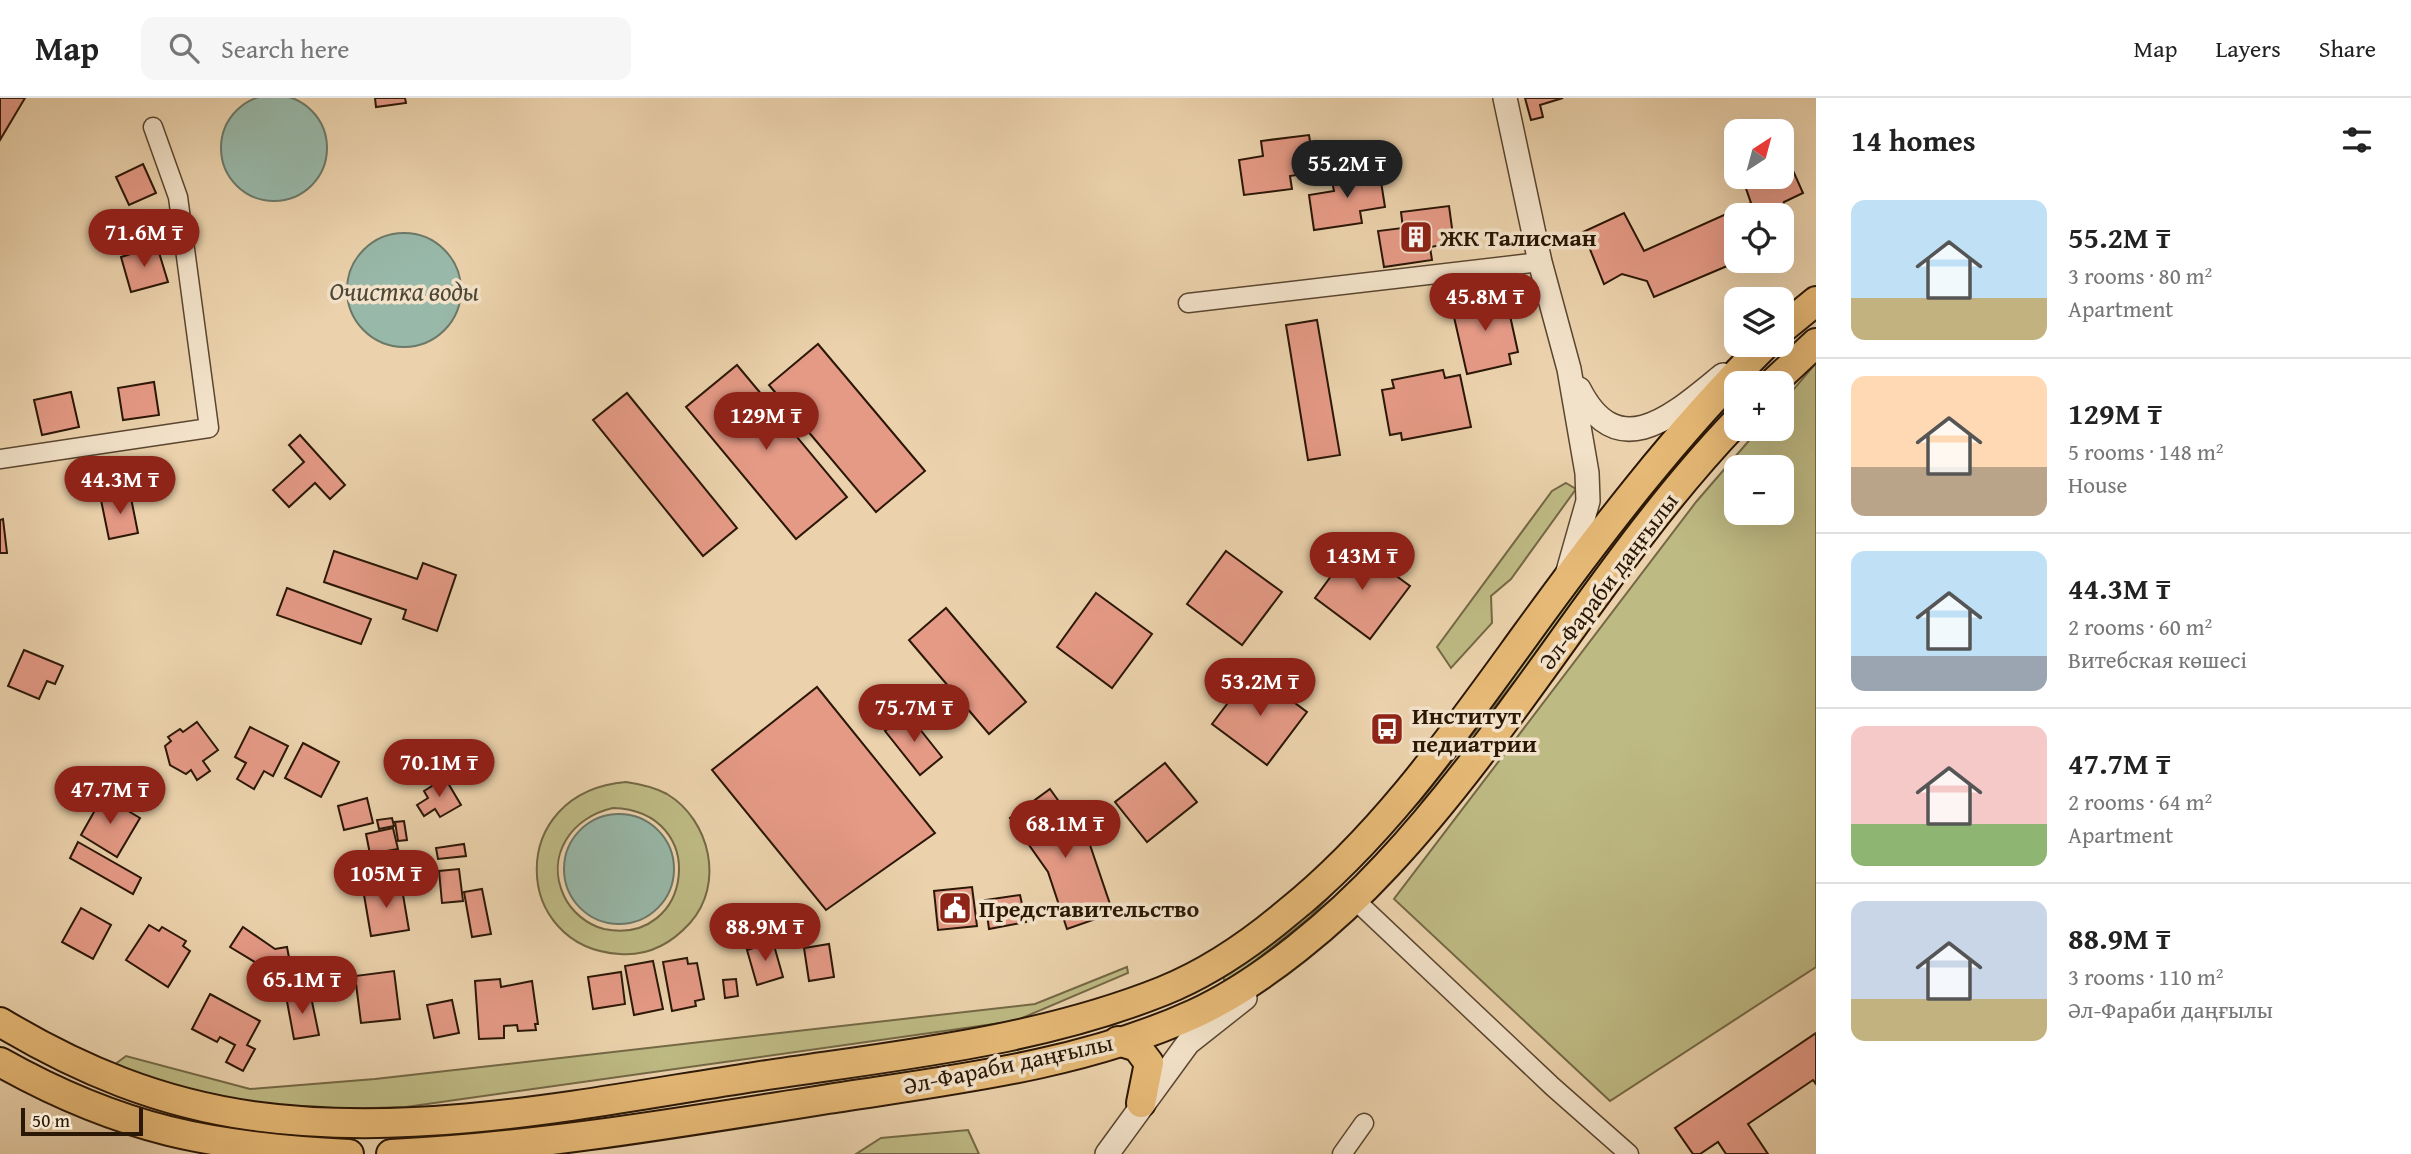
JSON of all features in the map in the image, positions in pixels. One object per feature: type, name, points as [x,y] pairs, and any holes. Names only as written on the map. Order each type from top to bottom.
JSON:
[{"type":"main road","name":"Әл-Фараби даңғылы","points":[[1794,320],[1816,302]]},
{"type":"main road","points":[[1786,371],[1816,343]]},
{"type":"main road","name":"Әл-Фараби даңғылы","points":[[0,1022],[82,1067],[144,1092],[194,1106],[258,1117],[333,1122],[439,1120],[581,1104],[929,1051],[1069,1021],[1138,1000],[1199,975],[1238,951],[1352,856],[1490,685],[1565,581],[1683,431],[1754,357]]},
{"type":"main road","name":"Әл-Фараби даңғылы","points":[[391,1154],[456,1150],[696,1120],[977,1075],[1118,1041],[1191,1015],[1224,999],[1354,899],[1429,815],[1652,520],[1724,436]]},
{"type":"main road","points":[[1118,1041],[1137,1047],[1149,1063],[1141,1104]]},
{"type":"main road","points":[[0,1062],[92,1107],[175,1134],[263,1150],[349,1154]]},
{"type":"street","points":[[1505,98],[1540,262],[1569,369],[1587,473],[1588,500],[1565,581]]},
{"type":"street","points":[[0,460],[209,428],[178,197],[153,127]]},
{"type":"street","points":[[1188,303],[1540,262]]},
{"type":"street","points":[[1569,369],[1590,410],[1601,420],[1621,429],[1638,429],[1654,426],[1673,415],[1747,357]]},
{"type":"street","points":[[1107,1154],[1188,1043],[1285,969],[1354,899],[1553,1087],[1629,1154]]},
{"type":"street","points":[[1342,1154],[1364,1124]]},
{"type":"shaded area","points":[[1816,363],[1816,967],[1610,1101],[1394,899],[1696,502],[1724,470],[1724,525],[1794,525],[1794,455],[1737,455],[1749,441],[1794,441],[1794,389]]},
{"type":"shaded area","points":[[1724,409],[1724,424],[1670,483],[1423,798],[1310,917],[1226,984],[1223,977],[1307,911],[1661,478]]},
{"type":"shaded area","points":[[1566,483],[1576,489],[1511,579],[1491,596],[1492,623],[1451,668],[1437,647],[1552,491]]},
{"type":"shaded area","points":[[626,782],[642,785],[667,794],[682,805],[694,820],[708,854],[707,890],[701,907],[690,923],[667,943],[649,951],[630,954],[584,945],[558,926],[542,900],[537,870],[542,839],[559,812],[587,792]],"holes":[[[613,808],[644,815],[665,831],[677,852],[679,876],[672,899],[657,918],[634,929],[598,927],[580,917],[564,896],[559,881],[560,853],[574,829],[598,813]]]},
{"type":"shaded area","points":[[1127,967],[1128,973],[1015,1021],[406,1107],[338,1109],[237,1102],[110,1068],[126,1056],[250,1089],[375,1079],[1035,1004]]},
{"type":"shaded area","points":[[968,1130],[979,1154],[856,1154],[881,1138]]},
{"type":"water","points":[[274,95],[294,99],[312,110],[323,128],[327,148],[323,168],[312,186],[294,197],[274,201],[254,197],[236,186],[225,168],[221,148],[225,128],[236,110],[254,99]]},
{"type":"water","name":"Очистка воды","points":[[404,233],[426,238],[444,250],[456,268],[461,290],[456,312],[444,330],[426,342],[404,347],[382,342],[364,330],[352,312],[347,290],[352,268],[364,250],[382,238]]},
{"type":"water","points":[[619,814],[640,818],[658,830],[670,848],[674,869],[670,890],[658,908],[640,920],[619,924],[598,920],[580,908],[568,890],[564,869],[568,848],[580,830],[598,818]]},
{"type":"building","points":[[0,98],[25,98],[0,140]]},
{"type":"building","points":[[375,98],[405,98],[406,103],[376,107]]},
{"type":"building","points":[[1525,98],[1563,98],[1540,105],[1543,117],[1531,120]]},
{"type":"building","points":[[1309,135],[1315,172],[1290,176],[1292,189],[1244,195],[1239,160],[1263,156],[1261,141]]},
{"type":"building","points":[[143,164],[156,193],[129,205],[116,177]]},
{"type":"building","points":[[1379,169],[1385,207],[1360,211],[1362,223],[1314,230],[1309,195],[1334,191],[1331,176]]},
{"type":"building","points":[[1794,173],[1803,193],[1784,203],[1751,203],[1746,189],[1794,189]]},
{"type":"building","name":"ЖК Талисман","points":[[1449,206],[1454,243],[1430,247],[1432,260],[1384,267],[1378,231],[1403,228],[1401,212]]},
{"type":"building","points":[[1624,213],[1644,251],[1724,215],[1724,267],[1654,297],[1647,281],[1622,274],[1604,284],[1583,232]]},
{"type":"building","points":[[157,246],[168,282],[131,292],[121,257]]},
{"type":"building","points":[[1495,294],[1497,304],[1507,302],[1518,352],[1509,354],[1511,364],[1467,374],[1451,304]]},
{"type":"building","points":[[1317,320],[1340,455],[1308,460],[1286,325]]},
{"type":"building","points":[[818,344],[925,471],[876,512],[769,385]]},
{"type":"building","points":[[737,365],[847,497],[796,539],[686,407]]},
{"type":"building","points":[[1443,370],[1445,378],[1460,375],[1471,427],[1402,440],[1401,433],[1390,435],[1382,390],[1394,388],[1392,380]]},
{"type":"building","points":[[154,382],[159,415],[123,420],[118,388]]},
{"type":"building","points":[[71,392],[79,427],[42,435],[34,400]]},
{"type":"building","points":[[627,393],[737,528],[703,556],[593,420]]},
{"type":"building","points":[[300,435],[345,485],[330,499],[315,483],[289,507],[273,490],[304,462],[289,445]]},
{"type":"building","points":[[130,493],[138,533],[109,539],[101,500]]},
{"type":"building","points":[[3,519],[7,553],[0,553],[0,520]]},
{"type":"building","points":[[1354,545],[1410,586],[1370,639],[1315,598]]},
{"type":"building","points":[[334,551],[417,579],[423,563],[456,575],[437,631],[403,619],[406,610],[324,582]]},
{"type":"building","points":[[1226,551],[1282,592],[1242,645],[1187,604]]},
{"type":"building","points":[[287,588],[371,619],[361,644],[277,615]]},
{"type":"building","points":[[1096,593],[1152,634],[1112,688],[1057,647]]},
{"type":"building","points":[[946,608],[1026,702],[989,734],[909,640]]},
{"type":"building","points":[[24,650],[63,666],[55,684],[47,681],[39,699],[8,686]]},
{"type":"building","points":[[1252,671],[1307,712],[1267,765],[1212,724]]},
{"type":"building","points":[[817,687],[935,833],[826,910],[712,770]]},
{"type":"building","points":[[907,713],[942,757],[920,775],[885,731]]},
{"type":"building","points":[[197,722],[218,750],[203,761],[210,771],[197,780],[191,770],[186,774],[170,765],[165,746],[171,741],[168,737],[180,729],[183,732]]},
{"type":"building","points":[[250,727],[288,746],[273,776],[264,771],[254,789],[237,779],[246,763],[235,757]]},
{"type":"building","points":[[303,743],[339,762],[321,797],[285,778]]},
{"type":"building","points":[[1165,763],[1197,802],[1147,842],[1115,802]]},
{"type":"building","points":[[445,778],[461,805],[440,817],[435,809],[424,816],[417,805],[428,798],[424,791]]},
{"type":"building","points":[[1050,789],[1090,845],[1113,913],[1067,929],[1048,872],[1010,818]]},
{"type":"building","points":[[103,796],[140,818],[117,857],[81,835]]},
{"type":"building","points":[[367,798],[373,823],[344,830],[338,806]]},
{"type":"building","points":[[392,818],[394,826],[379,829],[377,820]]},
{"type":"building","points":[[404,821],[407,840],[398,841],[395,822]]},
{"type":"building","points":[[393,828],[398,849],[370,854],[366,834]]},
{"type":"building","points":[[78,842],[141,878],[133,894],[70,858]]},
{"type":"building","points":[[464,844],[466,856],[438,859],[436,848]]},
{"type":"building","points":[[459,869],[463,901],[442,903],[439,871]]},
{"type":"building","points":[[401,883],[409,930],[371,936],[363,889]]},
{"type":"building","name":"Представительство","points":[[972,887],[977,926],[938,930],[934,891]]},
{"type":"building","points":[[482,889],[491,934],[472,937],[464,892]]},
{"type":"building","name":"Представительство","points":[[1020,895],[1026,922],[989,929],[985,900]]},
{"type":"building","points":[[81,908],[111,925],[93,959],[62,942]]},
{"type":"building","points":[[149,925],[159,931],[162,927],[186,941],[183,946],[190,951],[168,987],[126,960]]},
{"type":"building","points":[[243,927],[275,949],[287,947],[290,963],[263,967],[230,947]]},
{"type":"building","points":[[773,942],[783,977],[757,985],[747,950]]},
{"type":"building","points":[[829,944],[834,977],[809,981],[804,948]]},
{"type":"building","points":[[687,958],[688,964],[697,963],[704,999],[695,1001],[696,1006],[672,1011],[663,962]]},
{"type":"building","points":[[653,961],[663,1009],[634,1015],[625,966]]},
{"type":"building","points":[[394,971],[400,1019],[361,1023],[355,976]]},
{"type":"building","points":[[621,972],[625,1004],[593,1009],[588,977]]},
{"type":"building","points":[[500,979],[501,987],[532,981],[538,1024],[535,1024],[536,1030],[518,1031],[517,1025],[504,1026],[504,1038],[479,1039],[475,981]]},
{"type":"building","points":[[736,979],[738,996],[725,998],[723,980]]},
{"type":"building","points":[[310,992],[319,1035],[294,1039],[286,996]]},
{"type":"building","points":[[210,994],[260,1021],[247,1045],[255,1049],[243,1071],[226,1062],[235,1045],[220,1037],[217,1042],[192,1029]]},
{"type":"building","points":[[452,1000],[459,1033],[434,1038],[427,1005]]},
{"type":"building","points":[[1816,1033],[1816,1084],[1813,1080],[1748,1124],[1768,1154],[1726,1154],[1718,1142],[1700,1154],[1693,1154],[1675,1128]]},
{"type":"place","name":"ЖК Талисман","points":[[1416,237]]},
{"type":"place","name":"Институт педиатрии","points":[[1387,729]]},
{"type":"place","name":"Представительство","points":[[955,908]]}]
